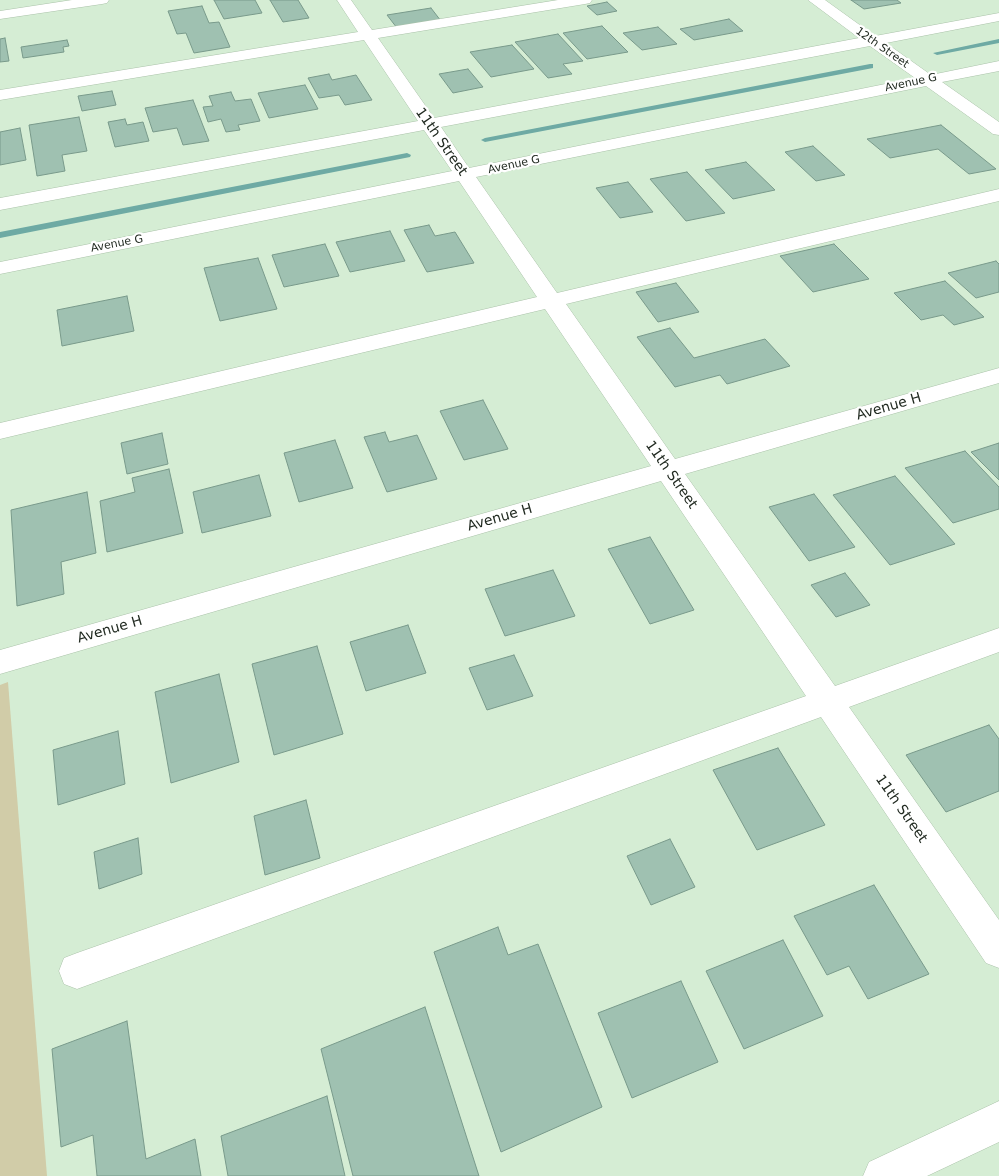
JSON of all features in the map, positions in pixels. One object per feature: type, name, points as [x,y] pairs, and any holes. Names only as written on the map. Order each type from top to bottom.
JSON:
[{"type":"street","points":[[0,15],[102,0]]},
{"type":"street","name":"11th Street","points":[[344,0],[999,950]]},
{"type":"street","points":[[0,95],[585,0]]},
{"type":"street","name":"12th Street","points":[[815,0],[999,130]]},
{"type":"street","points":[[0,204],[999,17]]},
{"type":"street","name":"Avenue G","points":[[0,268],[999,66]]},
{"type":"street","points":[[0,431],[999,195]]},
{"type":"street","name":"Avenue H","points":[[0,662],[999,375]]},
{"type":"street","points":[[77,971],[999,640]]},
{"type":"street","points":[[884,1176],[999,1120]]},
{"type":"shaded area","points":[[8,682],[47,1176],[0,1176],[0,685]]},
{"type":"building","points":[[214,0],[255,0],[262,13],[224,19]]},
{"type":"building","points":[[270,0],[298,0],[309,18],[283,22]]},
{"type":"building","points":[[851,0],[897,0],[901,3],[864,9]]},
{"type":"building","points":[[607,2],[617,11],[597,15],[587,6]]},
{"type":"building","points":[[202,6],[209,23],[219,22],[230,47],[194,53],[186,33],[177,34],[168,11]]},
{"type":"building","points":[[431,8],[441,21],[397,28],[387,15]]},
{"type":"building","points":[[729,19],[743,31],[694,40],[680,29]]},
{"type":"building","points":[[602,26],[628,52],[587,59],[563,33]]},
{"type":"building","points":[[658,27],[677,44],[642,50],[623,33]]},
{"type":"building","points":[[558,34],[583,61],[563,64],[572,74],[548,78],[515,42]]},
{"type":"building","points":[[5,38],[9,61],[0,62],[0,39]]},
{"type":"building","points":[[67,40],[69,46],[63,47],[64,52],[23,58],[21,47]]},
{"type":"building","points":[[512,45],[534,69],[491,77],[470,52]]},
{"type":"building","points":[[468,69],[483,87],[453,93],[439,74]]},
{"type":"building","points":[[329,74],[332,80],[356,75],[372,100],[345,105],[339,95],[319,98],[308,78]]},
{"type":"building","points":[[305,85],[318,109],[269,118],[258,93]]},
{"type":"building","points":[[112,91],[116,105],[82,111],[78,96]]},
{"type":"building","points":[[231,92],[235,101],[251,99],[260,121],[238,125],[240,130],[226,132],[221,119],[208,122],[203,107],[213,106],[209,96]]},
{"type":"building","points":[[193,100],[209,141],[183,145],[177,128],[153,132],[145,108]]},
{"type":"building","points":[[79,117],[87,151],[62,155],[65,171],[37,176],[29,125]]},
{"type":"building","points":[[125,119],[127,125],[143,122],[149,141],[115,147],[108,122]]},
{"type":"building","points":[[941,125],[996,169],[969,174],[938,149],[890,158],[867,139]]},
{"type":"building","points":[[20,128],[26,160],[0,165],[0,132]]},
{"type":"building","points":[[813,146],[845,175],[816,181],[785,152]]},
{"type":"building","points":[[746,162],[775,190],[733,199],[705,170]]},
{"type":"building","points":[[687,172],[725,213],[686,221],[650,179]]},
{"type":"building","points":[[628,182],[653,212],[620,218],[596,188]]},
{"type":"building","points":[[429,225],[435,236],[455,232],[474,263],[427,272],[404,230]]},
{"type":"building","points":[[390,231],[405,261],[350,272],[336,242]]},
{"type":"building","points":[[325,244],[339,276],[284,287],[272,255]]},
{"type":"building","points":[[834,244],[869,279],[813,292],[780,256]]},
{"type":"building","points":[[258,258],[277,309],[220,321],[204,268]]},
{"type":"building","points":[[996,261],[999,264],[999,292],[976,298],[948,273]]},
{"type":"building","points":[[945,281],[984,317],[954,325],[943,315],[921,320],[894,293]]},
{"type":"building","points":[[676,283],[699,312],[658,322],[636,292]]},
{"type":"building","points":[[127,296],[134,331],[62,346],[57,310]]},
{"type":"building","points":[[670,328],[694,358],[765,339],[790,366],[727,384],[720,375],[675,387],[637,337]]},
{"type":"building","points":[[483,400],[508,449],[464,460],[440,411]]},
{"type":"building","points":[[385,432],[389,442],[417,435],[437,479],[387,492],[364,437]]},
{"type":"building","points":[[162,433],[168,464],[127,474],[121,443]]},
{"type":"building","points":[[335,440],[353,488],[299,502],[284,453]]},
{"type":"building","points":[[999,443],[999,480],[971,452]]},
{"type":"building","points":[[965,451],[999,487],[999,509],[953,523],[905,468]]},
{"type":"building","points":[[169,469],[183,533],[107,552],[100,501],[135,492],[132,478]]},
{"type":"building","points":[[259,475],[271,516],[202,533],[193,492]]},
{"type":"building","points":[[895,476],[955,544],[890,565],[833,495]]},
{"type":"building","points":[[87,492],[96,553],[61,562],[64,594],[17,606],[11,510]]},
{"type":"building","points":[[814,494],[855,547],[809,561],[769,507]]},
{"type":"building","points":[[650,537],[694,610],[650,624],[608,549]]},
{"type":"building","points":[[553,570],[575,616],[505,636],[485,589]]},
{"type":"building","points":[[845,573],[870,605],[836,617],[811,585]]},
{"type":"building","points":[[408,625],[426,673],[366,691],[350,642]]},
{"type":"building","points":[[317,646],[343,734],[274,755],[252,664]]},
{"type":"building","points":[[514,655],[533,696],[487,710],[469,668]]},
{"type":"building","points":[[219,674],[239,762],[171,783],[155,692]]},
{"type":"building","points":[[989,725],[999,739],[999,791],[946,812],[906,755]]},
{"type":"building","points":[[118,731],[125,784],[58,805],[53,750]]},
{"type":"building","points":[[778,748],[825,825],[757,850],[713,770]]},
{"type":"building","points":[[306,800],[320,858],[265,875],[254,816]]},
{"type":"building","points":[[138,838],[142,874],[99,889],[94,852]]},
{"type":"building","points":[[670,839],[695,887],[651,905],[627,856]]},
{"type":"building","points":[[874,885],[929,974],[868,999],[849,966],[827,975],[794,916]]},
{"type":"building","points":[[498,927],[508,955],[538,944],[602,1107],[501,1152],[434,952]]},
{"type":"building","points":[[783,940],[823,1016],[744,1049],[706,971]]},
{"type":"building","points":[[681,981],[718,1062],[632,1098],[598,1013]]},
{"type":"building","points":[[425,1007],[479,1176],[353,1176],[321,1049]]},
{"type":"building","points":[[127,1021],[146,1159],[195,1139],[201,1176],[97,1176],[93,1135],[61,1147],[52,1049]]},
{"type":"building","points":[[327,1096],[345,1176],[228,1176],[221,1136]]},
{"type":"waterway","points":[[937,53],[999,41]]},
{"type":"waterway","points":[[485,140],[870,66]]},
{"type":"waterway","points":[[0,235],[407,155]]}]
